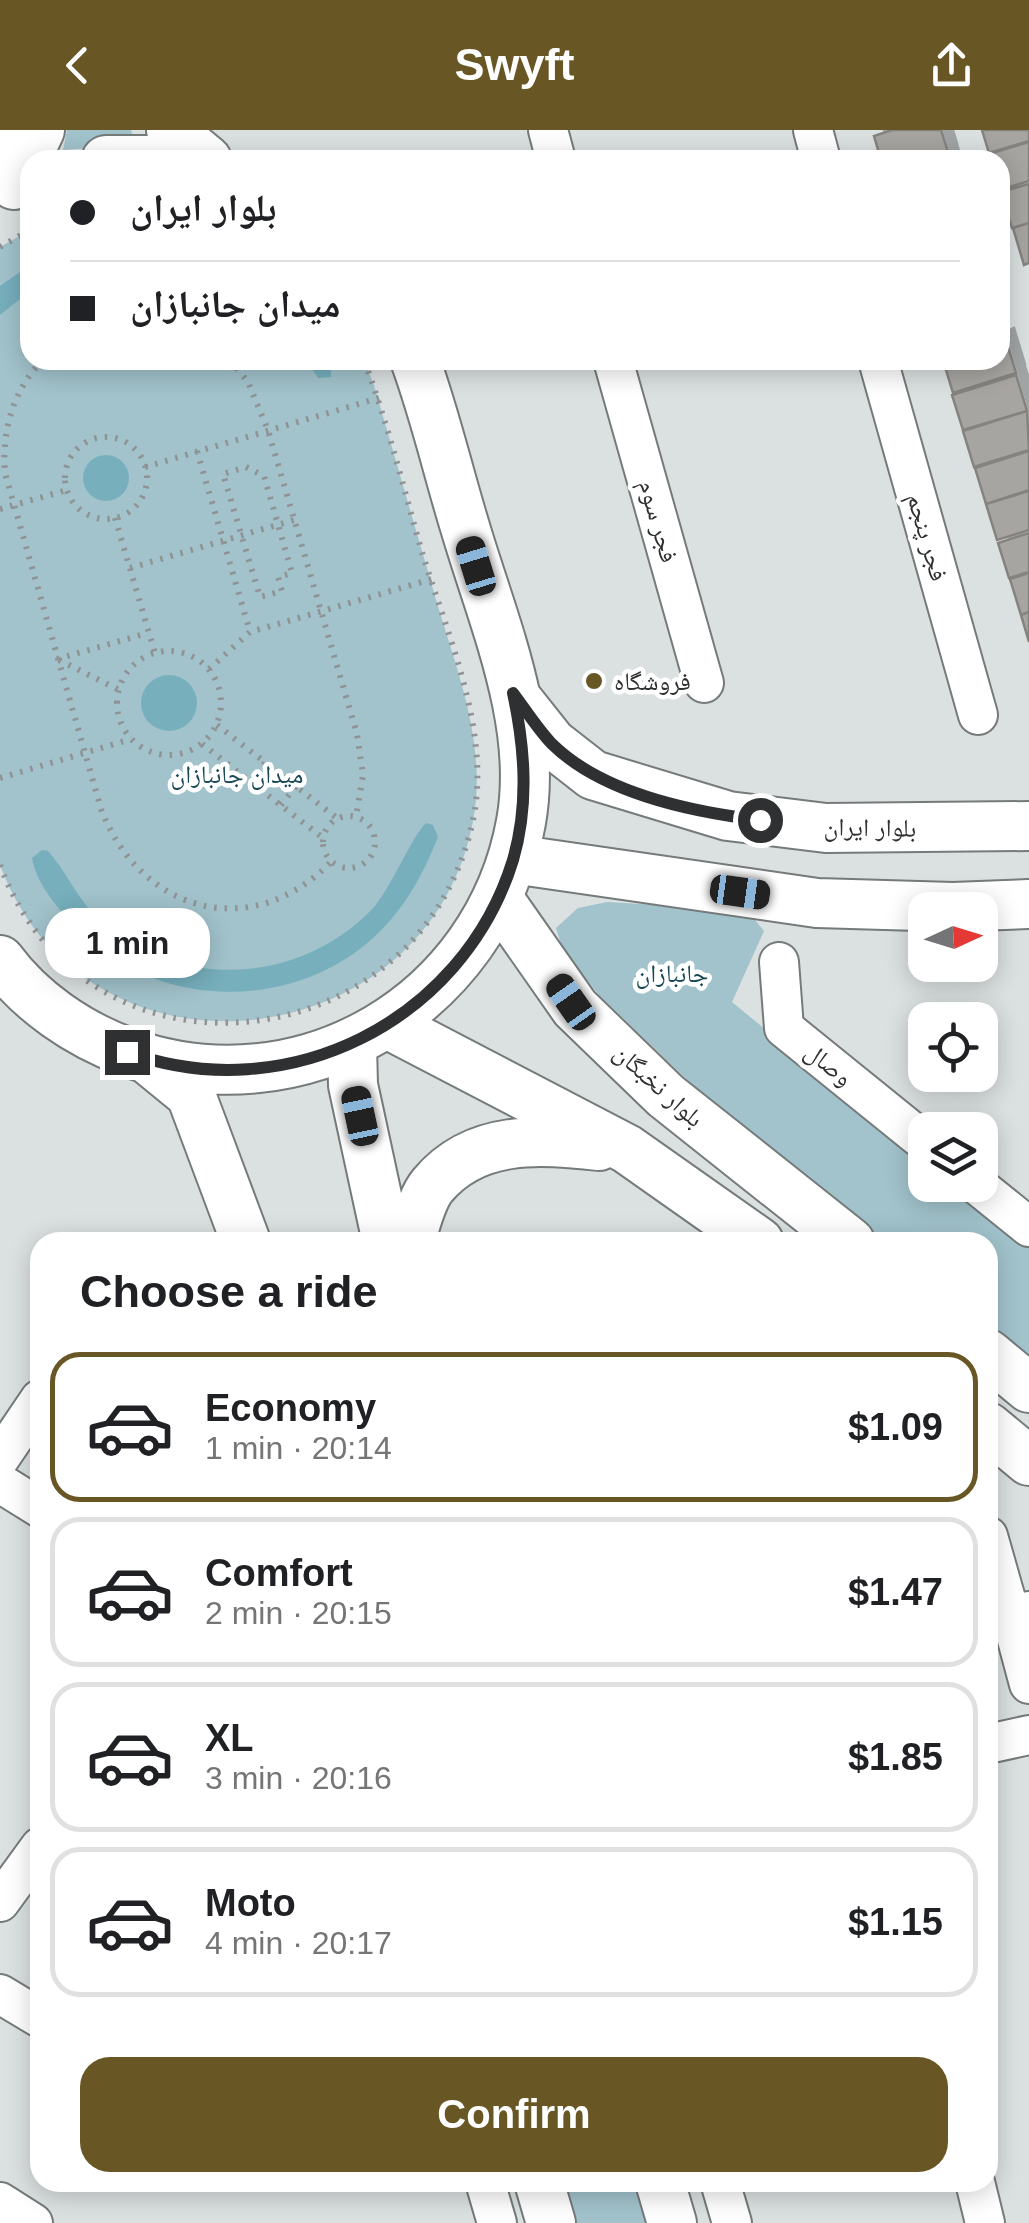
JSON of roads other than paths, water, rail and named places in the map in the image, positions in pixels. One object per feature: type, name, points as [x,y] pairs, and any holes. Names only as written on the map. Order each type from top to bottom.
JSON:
[{"type":"main road","points":[[172,130],[196,150]]},
{"type":"main road","points":[[147,1059],[230,1072],[272,1068],[371,1035],[453,970],[506,879],[524,776],[513,693],[419,372]]},
{"type":"main road","name":"بلوار ایران","points":[[513,693],[552,743],[593,775],[728,816],[826,828],[1029,826]]},
{"type":"main road","points":[[506,879],[817,903],[952,908],[1029,904]]},
{"type":"main road","name":"بلوار نخبگان","points":[[506,879],[575,1008],[666,1096],[837,1232]]},
{"type":"main road","points":[[0,960],[36,999],[70,1024],[147,1059],[191,1095],[240,1232]]},
{"type":"main road","points":[[371,1035],[626,1149],[745,1232]]},
{"type":"main road","points":[[371,1035],[353,1085],[385,1232]]},
{"type":"main road","points":[[414,1232],[431,1186],[466,1158],[534,1139],[626,1149]]},
{"type":"main road","points":[[998,1362],[1029,1388]]},
{"type":"main road","points":[[998,1435],[1029,1461]]},
{"type":"main road","points":[[541,2192],[551,2223]]},
{"type":"main road","points":[[663,2192],[672,2223]]},
{"type":"street","points":[[4,130],[14,185]]},
{"type":"street","name":"فجر سوم","points":[[616,370],[704,683]]},
{"type":"street","name":"فجر پنجم","points":[[881,370],[978,714]]},
{"type":"street","name":"وصال","points":[[779,962],[784,1028],[908,1128]]},
{"type":"street","points":[[998,1201],[1029,1227]]},
{"type":"street","points":[[0,1458],[30,1414]]},
{"type":"street","points":[[0,1483],[30,1502]]},
{"type":"street","points":[[998,1560],[1020,1614],[1029,1684]]},
{"type":"street","points":[[998,1742],[1029,1735]]},
{"type":"street","points":[[0,1902],[30,1861]]},
{"type":"street","points":[[0,1994],[30,2012]]},
{"type":"street","points":[[723,2192],[732,2223]]},
{"type":"street","points":[[977,2192],[985,2223]]},
{"type":"street","points":[[0,2202],[33,2223]]},
{"type":"place","name":"فروشگاه","points":[[594,681]]},
{"type":"park label","name":"میدان جانبازان","points":[[237,774]]},
{"type":"park label","name":"جانبازان","points":[[672,973]]}]
